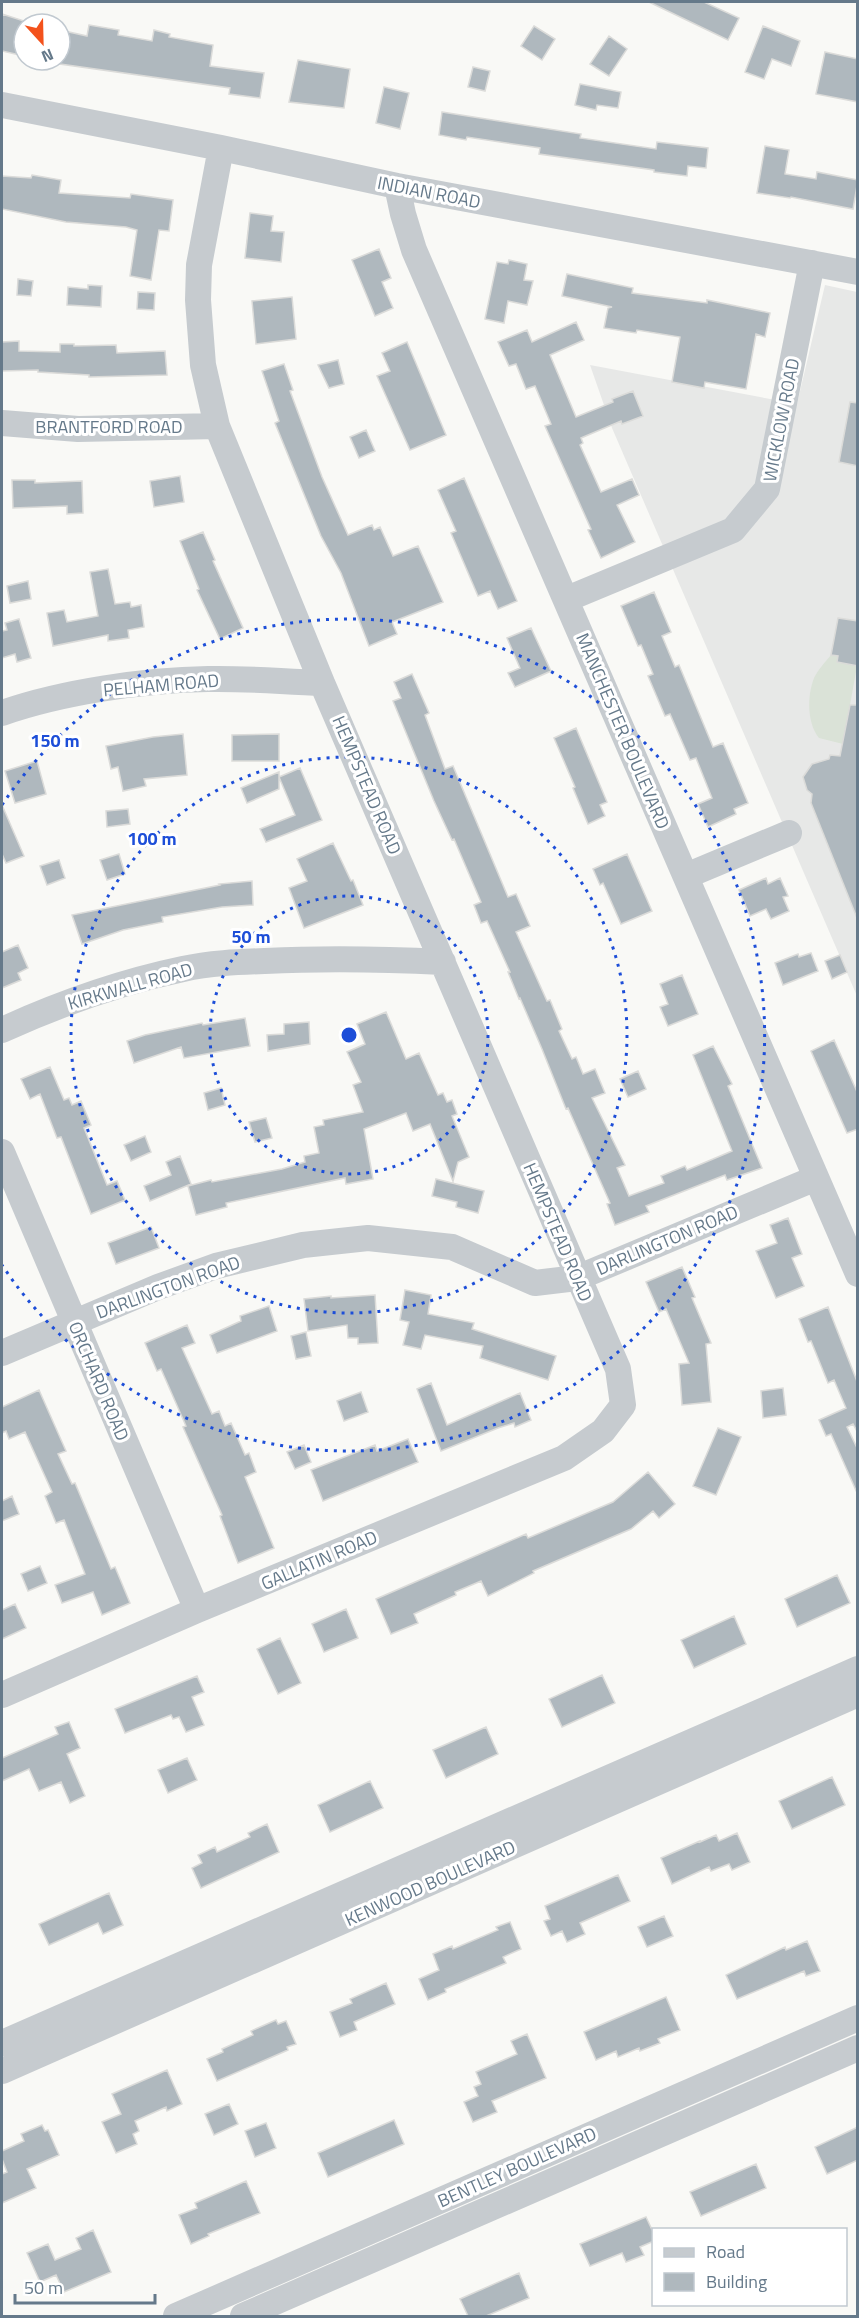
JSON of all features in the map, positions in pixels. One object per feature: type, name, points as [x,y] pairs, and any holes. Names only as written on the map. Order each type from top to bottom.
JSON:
[{"type":"street","name":"INDIAN ROAD","points":[[2,105],[221,148],[397,186],[858,272]]},
{"type":"street","name":"HEMPSTEAD ROAD","points":[[221,148],[199,265],[198,300],[203,365],[217,426],[322,683],[618,1369],[623,1405]]},
{"type":"street","name":"MANCHESTER BOULEVARD","points":[[397,186],[414,250],[858,1274]]},
{"type":"street","name":"WICKLOW ROAD","points":[[567,600],[733,530],[767,489],[812,263]]},
{"type":"street","name":"BRANTFORD ROAD","points":[[2,423],[78,429],[217,426]]},
{"type":"street","name":"PELHAM ROAD","points":[[2,713],[81,693],[137,685],[208,679],[322,683]]},
{"type":"street","points":[[686,876],[789,833]]},
{"type":"street","name":"KIRKWALL ROAD","points":[[2,1030],[89,995],[184,969],[241,962],[328,957],[443,962]]},
{"type":"street","name":"ORCHARD ROAD","points":[[2,1152],[197,1610]]},
{"type":"street","name":"DARLINGTON ROAD","points":[[2,1353],[158,1287],[216,1266],[303,1245],[368,1238],[452,1247],[535,1283],[577,1278],[816,1178]]},
{"type":"street","name":"GALLATIN ROAD","points":[[2,1695],[197,1610],[564,1458],[603,1431],[623,1405]]},
{"type":"street","name":"KENWOOD BOULEVARD","points":[[2,2043],[858,1669]]},
{"type":"street","name":"KENWOOD BOULEVARD","points":[[2,2071],[858,1694]]},
{"type":"street","name":"BENTLEY BOULEVARD","points":[[176,2316],[858,2018]]},
{"type":"street","name":"BENTLEY BOULEVARD","points":[[243,2316],[858,2048]]},
{"type":"shaded area","points":[[825,285],[857,292],[857,996],[612,428],[590,365],[797,404]]},
{"type":"shaded area","points":[[831,655],[838,656],[837,662],[857,666],[843,744],[819,738],[810,717],[809,701],[814,678]]},
{"type":"building","points":[[649,2],[704,2],[739,18],[728,40]]},
{"type":"building","points":[[2,14],[12,17],[12,53],[2,51]]},
{"type":"building","points":[[89,25],[119,30],[118,35],[152,41],[154,30],[170,34],[169,37],[213,45],[210,66],[264,73],[260,98],[229,94],[230,88],[72,66],[72,33],[87,36]]},
{"type":"building","points":[[534,26],[555,39],[542,60],[521,46]]},
{"type":"building","points":[[763,26],[800,41],[791,66],[772,59],[764,79],[745,72]]},
{"type":"building","points":[[609,36],[627,49],[609,76],[590,64]]},
{"type":"building","points":[[825,52],[858,59],[858,102],[816,94]]},
{"type":"building","points":[[298,60],[350,69],[344,108],[289,102]]},
{"type":"building","points":[[473,67],[490,71],[485,91],[468,87]]},
{"type":"building","points":[[580,84],[621,92],[618,108],[597,105],[596,110],[575,105]]},
{"type":"building","points":[[384,87],[409,93],[400,129],[376,123]]},
{"type":"building","points":[[442,112],[581,134],[580,138],[656,149],[657,142],[708,148],[706,168],[688,166],[687,176],[654,172],[654,170],[539,154],[540,148],[439,135]]},
{"type":"building","points":[[765,146],[789,150],[785,174],[816,179],[817,172],[858,180],[853,209],[757,193]]},
{"type":"building","points":[[32,175],[61,180],[59,193],[130,198],[131,194],[173,200],[169,231],[159,230],[151,280],[130,276],[137,230],[66,222],[2,209],[2,176],[31,178]]},
{"type":"building","points":[[250,213],[273,216],[271,231],[284,232],[281,262],[245,258]]},
{"type":"building","points":[[379,249],[391,278],[382,282],[393,308],[375,316],[352,260]]},
{"type":"building","points":[[509,260],[527,264],[524,280],[533,281],[527,305],[508,301],[504,323],[485,319],[497,262],[508,264]]},
{"type":"building","points":[[567,274],[633,288],[632,293],[707,303],[707,300],[770,313],[765,337],[756,334],[746,389],[705,382],[704,388],[672,382],[680,337],[637,330],[636,333],[604,328],[608,308],[612,307],[562,296]]},
{"type":"building","points":[[18,279],[33,281],[31,296],[17,295]]},
{"type":"building","points":[[88,285],[102,286],[101,307],[67,305],[68,287],[88,289]]},
{"type":"building","points":[[138,292],[155,293],[154,310],[137,309]]},
{"type":"building","points":[[292,297],[296,339],[256,344],[252,301]]},
{"type":"building","points":[[576,322],[584,340],[550,355],[576,417],[633,391],[643,416],[622,424],[621,421],[581,438],[583,443],[580,445],[601,492],[632,479],[639,495],[617,505],[635,542],[601,558],[588,530],[591,529],[545,426],[551,424],[535,386],[526,389],[516,364],[509,366],[498,342],[527,330],[532,342]]},
{"type":"building","points":[[19,341],[19,351],[60,352],[60,344],[74,344],[74,346],[116,345],[117,353],[165,351],[167,375],[89,377],[89,375],[38,372],[38,370],[2,371],[2,342]]},
{"type":"building","points":[[407,342],[446,435],[410,450],[377,376],[390,371],[382,353]]},
{"type":"building","points":[[338,360],[344,384],[329,388],[318,365]]},
{"type":"building","points":[[284,364],[293,390],[290,391],[322,477],[348,535],[372,525],[374,530],[380,527],[393,556],[418,546],[443,602],[392,622],[397,634],[369,646],[341,573],[321,536],[275,423],[279,421],[262,371]]},
{"type":"building","points":[[850,402],[858,403],[858,466],[839,462]]},
{"type":"building","points":[[366,430],[375,451],[359,458],[350,437]]},
{"type":"building","points":[[180,476],[184,502],[154,507],[150,481]]},
{"type":"building","points":[[464,478],[517,601],[498,609],[490,591],[478,596],[451,533],[456,531],[438,490]]},
{"type":"building","points":[[12,480],[35,480],[35,483],[82,481],[83,513],[67,514],[67,506],[13,508]]},
{"type":"building","points":[[203,532],[215,560],[213,561],[243,628],[220,639],[197,590],[199,589],[180,541]]},
{"type":"building","points":[[108,569],[115,604],[130,602],[131,607],[141,605],[144,627],[128,630],[129,638],[108,641],[108,635],[53,646],[47,613],[64,610],[67,622],[98,616],[90,572]]},
{"type":"building","points":[[28,581],[31,599],[10,603],[7,586]]},
{"type":"building","points":[[654,592],[671,632],[662,636],[675,667],[679,665],[713,747],[723,743],[748,803],[734,809],[736,814],[708,827],[698,804],[712,798],[696,758],[690,760],[670,714],[665,716],[648,676],[653,674],[621,606]]},
{"type":"building","points":[[838,618],[858,621],[858,666],[837,662],[838,656],[831,655]]},
{"type":"building","points":[[19,619],[31,658],[17,662],[15,654],[2,658],[2,631],[7,630],[5,623]]},
{"type":"building","points":[[531,628],[551,671],[515,687],[508,673],[520,668],[507,638]]},
{"type":"building","points":[[412,674],[429,713],[425,715],[445,769],[453,766],[508,897],[516,894],[530,926],[516,932],[547,1001],[550,1000],[562,1029],[559,1031],[572,1059],[576,1057],[583,1074],[595,1069],[605,1093],[592,1098],[625,1165],[617,1168],[629,1196],[664,1183],[661,1176],[685,1166],[687,1170],[732,1151],[693,1055],[713,1046],[732,1084],[728,1086],[762,1168],[727,1180],[725,1175],[646,1206],[649,1212],[615,1225],[607,1204],[610,1203],[568,1108],[566,1109],[508,972],[510,972],[487,921],[481,923],[474,905],[481,902],[454,839],[452,840],[434,801],[393,701],[401,698],[394,682]]},
{"type":"building","points":[[850,705],[858,705],[857,918],[811,803],[812,794],[807,790],[803,777],[812,764],[829,759],[830,755],[840,756]]},
{"type":"building","points":[[576,728],[607,802],[600,805],[605,816],[588,824],[554,738]]},
{"type":"building","points":[[183,734],[187,775],[144,779],[146,786],[123,791],[118,767],[111,769],[106,746]]},
{"type":"building","points":[[279,734],[279,761],[232,761],[232,735]]},
{"type":"building","points":[[37,761],[46,794],[15,803],[5,771]]},
{"type":"building","points":[[300,768],[322,820],[266,842],[260,829],[295,815],[279,777]]},
{"type":"building","points":[[279,772],[279,789],[247,803],[241,788]]},
{"type":"building","points":[[2,805],[24,856],[6,863],[2,854]]},
{"type":"building","points":[[128,809],[130,824],[107,827],[106,811]]},
{"type":"building","points":[[333,843],[351,881],[353,880],[363,905],[304,928],[289,888],[307,881],[297,859]]},
{"type":"building","points":[[119,854],[125,874],[107,880],[100,860]]},
{"type":"building","points":[[627,854],[652,911],[621,924],[603,883],[600,885],[593,869]]},
{"type":"building","points":[[59,860],[65,878],[47,885],[40,866]]},
{"type":"building","points":[[766,878],[768,884],[780,878],[788,896],[783,897],[789,911],[771,919],[766,909],[750,916],[739,890]]},
{"type":"building","points":[[252,881],[253,905],[222,907],[162,917],[163,922],[123,930],[82,944],[72,915],[219,884]]},
{"type":"building","points":[[18,945],[28,968],[18,973],[21,980],[2,988],[2,952]]},
{"type":"building","points":[[811,953],[818,971],[783,985],[775,963],[798,954],[799,957]]},
{"type":"building","points":[[840,955],[847,972],[832,979],[825,961]]},
{"type":"building","points":[[682,975],[698,1014],[668,1026],[660,1007],[668,1004],[660,984]]},
{"type":"building","points":[[386,1012],[406,1059],[419,1053],[438,1095],[443,1093],[447,1102],[452,1100],[457,1114],[452,1116],[469,1157],[458,1162],[453,1181],[430,1124],[413,1131],[406,1113],[364,1129],[373,1179],[346,1184],[345,1178],[226,1203],[227,1207],[196,1215],[188,1186],[211,1180],[212,1182],[282,1169],[305,1162],[304,1156],[319,1153],[314,1127],[324,1125],[323,1120],[363,1112],[353,1085],[361,1082],[347,1052],[365,1044],[357,1024]]},
{"type":"building","points":[[245,1018],[250,1046],[184,1058],[181,1047],[134,1063],[127,1041],[202,1023],[203,1025]]},
{"type":"building","points":[[309,1022],[310,1044],[268,1051],[267,1035],[284,1034],[284,1024]]},
{"type":"building","points":[[834,1040],[858,1094],[858,1129],[847,1133],[811,1051]]},
{"type":"building","points":[[50,1067],[64,1100],[69,1098],[72,1105],[81,1101],[91,1125],[84,1128],[107,1185],[117,1181],[125,1200],[91,1214],[61,1137],[57,1138],[40,1094],[30,1099],[21,1079]]},
{"type":"building","points":[[638,1071],[646,1089],[628,1097],[620,1079]]},
{"type":"building","points":[[221,1088],[225,1105],[208,1110],[204,1093]]},
{"type":"building","points":[[266,1118],[272,1138],[255,1142],[249,1122]]},
{"type":"building","points":[[145,1136],[151,1152],[131,1161],[124,1145]]},
{"type":"building","points":[[180,1156],[191,1184],[150,1201],[144,1186],[171,1175],[166,1162]]},
{"type":"building","points":[[436,1179],[484,1191],[478,1213],[456,1207],[457,1202],[432,1196]]},
{"type":"building","points":[[788,1218],[802,1254],[792,1258],[804,1286],[776,1298],[756,1251],[777,1243],[770,1225]]},
{"type":"building","points":[[151,1227],[159,1248],[116,1264],[108,1243]]},
{"type":"building","points":[[682,1267],[711,1343],[706,1344],[711,1402],[682,1405],[679,1364],[689,1363],[666,1309],[659,1312],[646,1282]]},
{"type":"building","points":[[405,1290],[431,1295],[428,1314],[474,1323],[472,1329],[556,1356],[548,1380],[480,1358],[483,1346],[425,1335],[421,1349],[403,1345],[409,1322],[400,1320]]},
{"type":"building","points":[[375,1295],[378,1343],[358,1344],[358,1338],[348,1338],[347,1325],[308,1331],[304,1299]]},
{"type":"building","points":[[269,1306],[277,1331],[217,1353],[210,1335],[241,1321],[240,1316]]},
{"type":"building","points":[[828,1307],[858,1384],[858,1433],[853,1424],[847,1427],[858,1450],[858,1495],[831,1434],[826,1436],[819,1420],[846,1408],[834,1380],[828,1383],[811,1341],[808,1342],[799,1319]]},
{"type":"building","points":[[187,1325],[195,1343],[182,1348],[212,1414],[219,1411],[225,1426],[231,1423],[245,1455],[249,1453],[256,1472],[245,1477],[274,1548],[238,1563],[220,1516],[222,1515],[183,1427],[186,1426],[161,1369],[157,1371],[145,1343]]},
{"type":"building","points":[[306,1332],[311,1356],[296,1359],[291,1336]]},
{"type":"building","points":[[431,1383],[447,1425],[520,1393],[531,1420],[515,1427],[514,1423],[498,1428],[441,1451],[417,1389]]},
{"type":"building","points":[[783,1388],[786,1415],[763,1418],[761,1391]]},
{"type":"building","points":[[39,1390],[66,1451],[58,1454],[72,1484],[75,1483],[111,1569],[115,1567],[130,1603],[102,1615],[93,1592],[62,1603],[55,1585],[85,1574],[64,1520],[56,1523],[45,1496],[52,1492],[25,1432],[9,1439],[6,1431],[2,1433],[2,1407]]},
{"type":"building","points":[[361,1392],[368,1412],[344,1421],[337,1401]]},
{"type":"building","points":[[718,1428],[741,1437],[716,1495],[693,1486]]},
{"type":"building","points":[[408,1439],[418,1462],[323,1501],[311,1470],[375,1445],[377,1451]]},
{"type":"building","points":[[304,1445],[311,1462],[295,1469],[287,1452]]},
{"type":"building","points":[[648,1472],[675,1504],[659,1518],[653,1511],[631,1529],[533,1571],[534,1573],[488,1596],[481,1581],[455,1592],[456,1595],[414,1614],[418,1623],[391,1634],[376,1599],[526,1534],[528,1538],[613,1502]]},
{"type":"building","points":[[12,1496],[19,1514],[2,1521],[2,1501]]},
{"type":"building","points":[[40,1566],[47,1583],[28,1591],[21,1574]]},
{"type":"building","points":[[837,1575],[850,1603],[797,1627],[785,1599]]},
{"type":"building","points":[[15,1604],[26,1628],[2,1639],[2,1610]]},
{"type":"building","points":[[346,1609],[358,1638],[324,1652],[312,1624]]},
{"type":"building","points":[[734,1616],[746,1644],[694,1668],[681,1640]]},
{"type":"building","points":[[280,1638],[301,1683],[278,1694],[257,1649]]},
{"type":"building","points":[[602,1675],[615,1703],[562,1727],[549,1699]]},
{"type":"building","points":[[197,1676],[204,1692],[192,1697],[204,1725],[186,1732],[179,1717],[173,1719],[171,1715],[125,1733],[115,1709]]},
{"type":"building","points":[[69,1722],[80,1748],[67,1754],[85,1796],[70,1803],[61,1782],[39,1791],[29,1769],[2,1781],[2,1758],[58,1734],[55,1727]]},
{"type":"building","points":[[486,1727],[498,1754],[446,1778],[433,1750]]},
{"type":"building","points":[[187,1758],[197,1780],[168,1793],[158,1770]]},
{"type":"building","points":[[832,1777],[845,1805],[792,1829],[779,1801]]},
{"type":"building","points":[[370,1781],[383,1808],[330,1832],[318,1805]]},
{"type":"building","points":[[267,1824],[279,1852],[201,1888],[192,1868],[202,1863],[198,1855],[215,1847],[217,1852],[250,1837],[248,1833]]},
{"type":"building","points":[[737,1833],[750,1862],[732,1870],[729,1864],[711,1871],[709,1867],[672,1884],[661,1858],[716,1835],[719,1841]]},
{"type":"building","points":[[618,1875],[630,1901],[580,1923],[585,1934],[567,1942],[562,1931],[551,1936],[544,1921],[550,1919],[545,1906]]},
{"type":"building","points":[[109,1893],[123,1925],[103,1934],[98,1923],[49,1945],[39,1924]]},
{"type":"building","points":[[664,1916],[673,1936],[647,1947],[638,1927]]},
{"type":"building","points":[[510,1922],[521,1949],[503,1957],[506,1963],[445,1989],[446,1992],[428,2000],[419,1979],[439,1970],[433,1954],[452,1946],[453,1949],[498,1930],[496,1927]]},
{"type":"building","points":[[807,1941],[820,1971],[806,1976],[804,1971],[737,1999],[726,1975],[785,1947],[786,1950]]},
{"type":"building","points":[[386,1983],[395,2004],[354,2022],[357,2030],[340,2037],[330,2012],[352,2003],[350,1999]]},
{"type":"building","points":[[666,1997],[680,2030],[658,2039],[660,2043],[640,2051],[639,2048],[618,2057],[616,2051],[596,2060],[584,2032]]},
{"type":"building","points":[[276,2020],[278,2024],[286,2021],[296,2044],[287,2047],[288,2050],[217,2081],[207,2059],[223,2052],[222,2049],[253,2035],[251,2031]]},
{"type":"building","points":[[527,2034],[546,2078],[492,2101],[497,2112],[473,2122],[464,2102],[478,2096],[474,2087],[481,2084],[476,2072],[517,2054],[511,2041]]},
{"type":"building","points":[[167,2070],[182,2104],[167,2111],[166,2107],[135,2121],[139,2131],[133,2134],[137,2144],[116,2153],[102,2122],[121,2114],[112,2094]]},
{"type":"building","points":[[229,2104],[238,2124],[214,2135],[205,2114]]},
{"type":"building","points":[[394,2120],[404,2144],[328,2177],[318,2153]]},
{"type":"building","points":[[266,2123],[276,2148],[255,2157],[245,2131]]},
{"type":"building","points":[[42,2125],[45,2131],[48,2130],[59,2155],[27,2169],[36,2188],[2,2203],[2,2174],[7,2172],[2,2159],[2,2151],[24,2141],[21,2134]]},
{"type":"building","points":[[858,2127],[858,2160],[827,2174],[815,2147]]},
{"type":"building","points":[[756,2164],[766,2188],[701,2216],[690,2192]]},
{"type":"building","points":[[246,2181],[260,2213],[208,2234],[209,2236],[191,2244],[179,2215],[197,2208],[195,2203]]},
{"type":"building","points":[[646,2217],[652,2230],[652,2242],[640,2247],[644,2255],[626,2262],[622,2253],[590,2266],[580,2244]]},
{"type":"building","points":[[93,2230],[111,2272],[64,2292],[56,2275],[40,2282],[27,2253],[48,2244],[55,2260],[81,2249],[76,2238]]},
{"type":"building","points":[[519,2273],[529,2298],[486,2316],[468,2316],[460,2299]]}]
